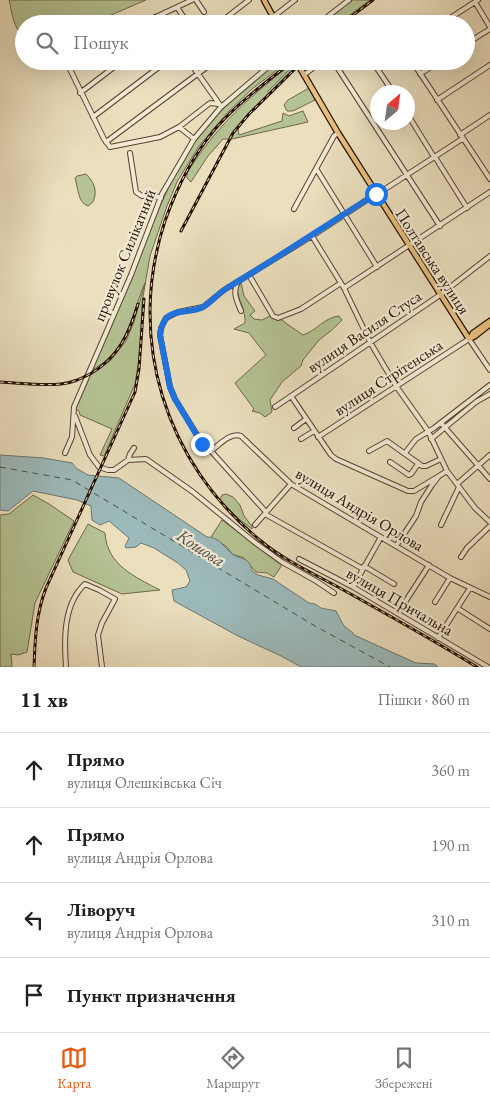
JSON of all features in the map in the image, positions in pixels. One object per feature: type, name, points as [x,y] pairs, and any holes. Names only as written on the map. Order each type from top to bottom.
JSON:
[{"type":"main road","points":[[264,0],[272,15]]},
{"type":"main road","name":"Полтавська вулиця","points":[[301,70],[409,247],[470,338]]},
{"type":"main road","name":"вулиця Стрітенська","points":[[470,338],[473,333],[490,320]]},
{"type":"main road","name":"вулиця Стрітенська","points":[[470,338],[490,324]]},
{"type":"street","points":[[159,15],[192,0]]},
{"type":"street","points":[[196,0],[204,12]]},
{"type":"street","points":[[230,15],[249,0]]},
{"type":"street","points":[[276,15],[295,0]]},
{"type":"street","points":[[330,15],[349,0]]},
{"type":"street","points":[[455,15],[477,1],[490,28],[475,38]]},
{"type":"street","points":[[177,7],[182,15]]},
{"type":"street","points":[[437,100],[490,65]]},
{"type":"street","points":[[70,70],[93,118],[106,142],[111,147],[160,137],[179,127],[210,103],[214,96]]},
{"type":"street","points":[[80,93],[110,70]]},
{"type":"street","points":[[93,118],[155,70]]},
{"type":"street","points":[[195,70],[220,105]]},
{"type":"street","points":[[106,142],[203,70]]},
{"type":"street","name":"провулок Силікатний","points":[[65,454],[72,437],[74,406],[131,275],[161,198],[180,160],[220,105],[264,70]]},
{"type":"street","points":[[304,75],[310,70]]},
{"type":"street","points":[[339,70],[440,226]]},
{"type":"street","points":[[378,70],[388,85]]},
{"type":"street","points":[[418,70],[490,179]]},
{"type":"street","points":[[420,74],[426,70]]},
{"type":"street","points":[[210,103],[220,105]]},
{"type":"street","points":[[394,584],[265,513],[211,451],[202,444],[175,399],[170,387],[163,357],[161,328],[166,318],[203,307],[224,290],[435,157],[490,115]]},
{"type":"street","points":[[415,126],[468,208]]},
{"type":"street","points":[[179,127],[194,139]]},
{"type":"street","points":[[294,209],[334,136],[338,133]]},
{"type":"street","points":[[130,153],[136,192],[142,196],[161,198]]},
{"type":"street","points":[[317,170],[377,267]]},
{"type":"street","points":[[344,288],[490,192]]},
{"type":"street","points":[[312,236],[344,288],[370,342],[396,386],[428,431],[447,471],[475,508],[490,524],[461,557]]},
{"type":"street","name":"вулиця Василя Стуса","points":[[275,407],[440,295],[490,256]]},
{"type":"street","points":[[249,275],[273,316],[278,318],[301,309],[341,283]]},
{"type":"street","points":[[240,280],[235,289],[236,300],[241,311]]},
{"type":"street","name":"Полтавська вулиця","points":[[470,338],[490,370]]},
{"type":"street","name":"вулиця Стрітенська","points":[[318,437],[470,338]]},
{"type":"street","points":[[405,453],[413,443],[428,431],[490,385]]},
{"type":"street","points":[[431,439],[476,402],[490,394]]},
{"type":"street","points":[[291,396],[333,458],[408,491],[418,489],[447,471]]},
{"type":"street","points":[[74,414],[90,455],[99,467],[114,470],[128,460],[146,459],[193,492],[282,562],[316,581],[334,594]]},
{"type":"street","points":[[294,428],[306,419]]},
{"type":"street","points":[[441,423],[490,479]]},
{"type":"street","points":[[301,439],[314,431]]},
{"type":"street","name":"вулиця Андрія Орлова","points":[[211,451],[232,436],[237,434],[241,436],[291,484],[450,578],[490,597]]},
{"type":"street","points":[[368,451],[386,441],[424,467],[441,459]]},
{"type":"street","points":[[128,460],[134,448]]},
{"type":"street","points":[[441,526],[458,486],[478,464],[490,455]]},
{"type":"street","points":[[390,462],[409,475],[412,474],[418,464]]},
{"type":"street","points":[[396,546],[416,516],[420,504],[439,476]]},
{"type":"street","points":[[255,525],[291,484]]},
{"type":"street","points":[[353,587],[381,537]]},
{"type":"street","name":"вулиця Причальна","points":[[299,559],[353,587],[488,667]]},
{"type":"street","points":[[398,613],[429,566]]},
{"type":"street","points":[[435,602],[450,578]]},
{"type":"street","points":[[66,667],[64,637],[69,613],[80,589],[85,584],[115,599],[98,634],[102,667]]},
{"type":"street","points":[[438,638],[470,588]]},
{"type":"street","points":[[457,608],[490,629]]},
{"type":"green space","points":[[9,0],[146,0],[111,15],[15,15],[15,25]]},
{"type":"green space","points":[[352,0],[370,0],[350,15],[333,15]]},
{"type":"green space","points":[[268,70],[277,70],[252,89],[228,112],[199,146],[177,182],[150,256],[142,303],[140,352],[135,384],[104,456],[100,455],[112,429],[80,415],[79,411],[75,409],[89,375],[111,360],[126,341],[134,322],[145,283],[120,344],[103,363],[90,371],[128,286],[163,200],[181,164],[191,147],[211,121]]},
{"type":"green space","points":[[284,70],[295,70],[244,120],[238,128],[239,135],[282,121],[283,113],[289,116],[303,111],[308,122],[232,139],[223,139],[208,156],[191,182],[187,178],[187,173],[210,140],[262,88]]},
{"type":"green space","points":[[309,88],[315,100],[293,111],[287,111],[284,105],[288,100]]},
{"type":"green space","points":[[86,174],[93,183],[95,190],[93,202],[88,206],[80,198],[75,178]]},
{"type":"green space","points":[[241,283],[244,296],[255,311],[250,315],[254,319],[262,320],[270,316],[274,319],[282,320],[303,335],[334,317],[339,316],[342,320],[319,340],[303,360],[301,366],[282,382],[270,400],[272,412],[265,417],[260,413],[252,411],[254,409],[235,383],[266,355],[249,333],[234,329],[245,323],[237,288]]},
{"type":"green space","points":[[226,494],[233,497],[240,505],[252,529],[220,500],[222,495]]},
{"type":"green space","points":[[33,495],[74,521],[35,603],[27,652],[18,655],[11,654],[12,667],[0,667],[0,515],[9,514]]},
{"type":"green space","points":[[222,520],[282,565],[274,577],[267,573],[256,572],[244,558],[232,554],[226,546],[211,537]]},
{"type":"green space","points":[[88,524],[105,533],[111,554],[124,569],[160,590],[122,594],[73,572],[68,560]]},
{"type":"water","name":"Кошова","points":[[0,455],[44,458],[72,463],[76,468],[88,475],[119,478],[207,537],[218,540],[231,553],[247,561],[252,571],[258,575],[273,579],[309,603],[336,611],[344,626],[354,635],[416,663],[435,664],[438,667],[301,667],[238,636],[174,601],[172,590],[186,587],[190,581],[186,570],[154,548],[141,543],[136,547],[126,548],[125,546],[129,538],[109,521],[100,525],[92,520],[91,506],[77,500],[33,491],[8,511],[0,510]]},
{"type":"waterway","points":[[267,92],[289,70]]},
{"type":"ferry route","points":[[0,467],[72,480],[315,626],[390,667]]},
{"type":"railway","points":[[353,15],[373,0]]},
{"type":"railway","points":[[282,70],[243,101],[208,138],[180,184],[165,221],[154,265],[150,310],[153,354],[162,396],[178,437],[200,475],[228,510],[261,541],[289,560],[391,616],[477,667]]},
{"type":"railway","points":[[181,231],[233,133],[249,114],[294,70]]},
{"type":"railway","points":[[34,667],[38,617],[46,588],[135,392],[139,369],[144,299]]},
{"type":"railway","points":[[0,382],[38,385],[61,384],[72,382],[90,374],[100,368],[115,353],[131,325],[138,304]]},
{"type":"route","points":[[202,444],[175,399],[170,387],[160,335],[166,318],[178,312],[207,305],[224,290],[376,194]]}]
